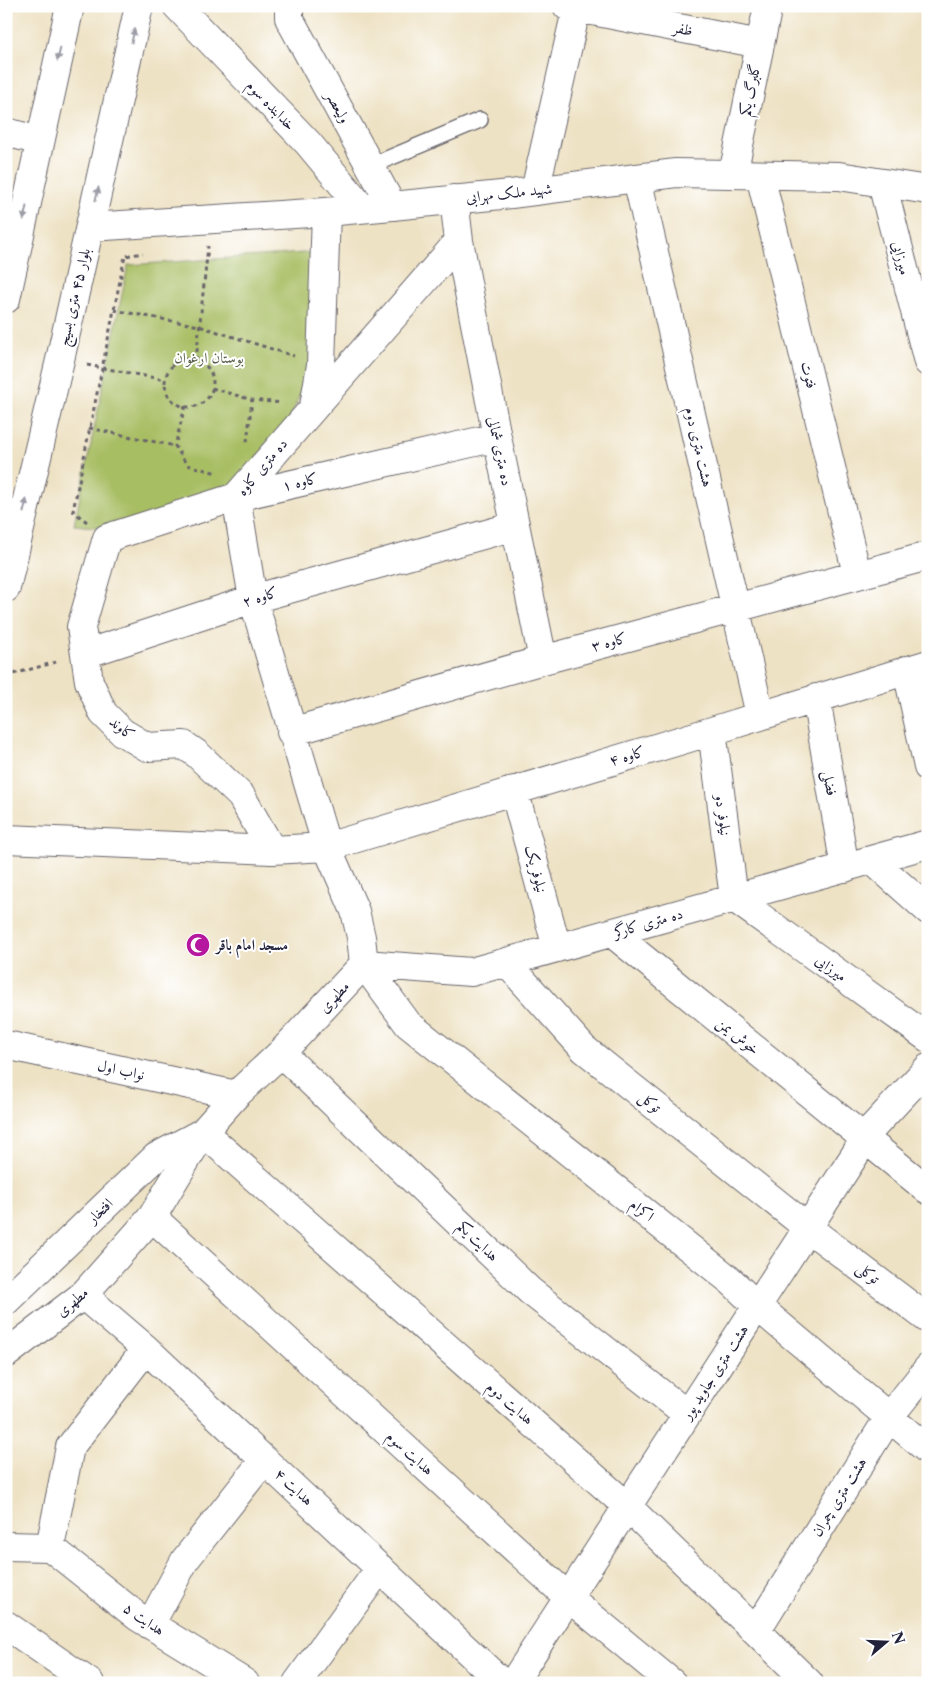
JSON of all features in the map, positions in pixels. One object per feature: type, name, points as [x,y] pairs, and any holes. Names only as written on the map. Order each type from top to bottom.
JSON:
[{"type":"street","points":[[6,299],[70,6]]},
{"type":"street","name":"بلوار ۴۵ متری بسیج","points":[[6,588],[60,360],[139,6]]},
{"type":"street","name":"خدابنده سوم","points":[[177,6],[308,143],[362,208]]},
{"type":"street","name":"ولیعصر","points":[[289,6],[289,18],[392,206]]},
{"type":"street","name":"گلبرگ یکم","points":[[733,174],[768,6]]},
{"type":"street","points":[[535,190],[573,7]]},
{"type":"street","name":"ظفر","points":[[573,7],[760,44]]},
{"type":"street","points":[[6,132],[40,141]]},
{"type":"street","name":"شهید ملک مهرابی","points":[[90,227],[392,206],[676,173],[839,176],[928,190]]},
{"type":"street","name":"فتوت","points":[[760,175],[857,574]]},
{"type":"street","name":"هشت متری دوم","points":[[637,178],[760,715]]},
{"type":"street","name":"میرزایی","points":[[882,183],[928,362]]},
{"type":"street","points":[[454,199],[459,241]]},
{"type":"street","points":[[314,406],[321,365],[326,212]]},
{"type":"street","name":"ده متری کاوه","points":[[327,847],[252,599],[236,497],[459,241]]},
{"type":"street","name":"ده متری شمالی","points":[[459,241],[543,660]]},
{"type":"street","name":"کاوه ۱","points":[[107,538],[236,497],[497,437]]},
{"type":"street","name":"کاوه ۲","points":[[85,654],[252,599],[516,526]]},
{"type":"street","name":"کاوند","points":[[107,538],[81,627],[89,681],[103,713],[122,732],[147,747],[184,745],[198,754],[241,796],[272,850]]},
{"type":"street","name":"کاوه ۳","points":[[291,732],[543,660],[928,556]]},
{"type":"street","points":[[918,667],[928,766]]},
{"type":"street","name":"کاوه ۴","points":[[327,847],[918,667]]},
{"type":"street","name":"فضلی","points":[[816,698],[845,868]]},
{"type":"street","name":"نیلوفر دو","points":[[712,731],[734,898]]},
{"type":"street","name":"نیلوفر یک","points":[[514,790],[557,948]]},
{"type":"street","points":[[6,839],[272,850],[327,847],[355,911],[361,937],[364,964]]},
{"type":"street","name":"ده متری کارگر","points":[[364,964],[471,972],[928,844]]},
{"type":"street","points":[[872,860],[928,910]]},
{"type":"street","name":"میرزایی","points":[[734,898],[928,1038]]},
{"type":"street","name":"خوش یمن","points":[[612,933],[864,1140],[928,1190]]},
{"type":"street","name":"توکل","points":[[506,962],[584,1049],[808,1228]]},
{"type":"street","name":"مطهری","points":[[6,1354],[83,1295],[152,1217],[203,1132],[236,1095],[281,1053],[364,964]]},
{"type":"street","name":"اکرام","points":[[364,964],[408,1024],[731,1281],[928,1450]]},
{"type":"street","name":"نواب اول","points":[[6,1045],[236,1095]]},
{"type":"street","name":"هدایت یکم","points":[[281,1053],[530,1291],[687,1414]]},
{"type":"street","name":"هشت متری جاوید پور","points":[[513,1683],[873,1126],[928,1068]]},
{"type":"street","name":"افتخار","points":[[6,1301],[156,1157],[203,1132]]},
{"type":"street","name":"هدایت دوم","points":[[203,1132],[628,1507],[809,1683]]},
{"type":"street","name":"هدایت سوم","points":[[152,1217],[569,1598],[672,1683]]},
{"type":"street","name":"توکلی","points":[[808,1228],[928,1319]]},
{"type":"street","name":"هدایت ۴","points":[[83,1295],[146,1348],[502,1683]]},
{"type":"street","points":[[6,1546],[50,1547],[70,1447],[146,1348]]},
{"type":"street","name":"هشت متری چمران","points":[[756,1631],[889,1417],[928,1368]]},
{"type":"street","points":[[150,1624],[185,1560],[264,1460]]},
{"type":"street","name":"هدایت ۵","points":[[50,1547],[138,1617],[245,1683]]},
{"type":"street","points":[[297,1683],[380,1568]]},
{"type":"street","points":[[6,1625],[90,1683]]},
{"type":"lane","points":[[370,166],[480,120]]},
{"type":"path","points":[[196,360],[208,245],[199,246]]},
{"type":"path","points":[[107,538],[73,511],[125,256],[144,253]]},
{"type":"path","points":[[114,310],[199,326],[321,365]]},
{"type":"path","points":[[188,358],[196,360],[208,369],[212,376],[212,388],[207,399],[201,404],[185,406],[178,404],[172,398],[168,392],[166,380],[169,370],[174,364],[188,358]]},
{"type":"path","points":[[60,360],[166,380]]},
{"type":"path","points":[[212,388],[252,400],[314,406]]},
{"type":"path","points":[[247,444],[252,400]]},
{"type":"path","points":[[175,446],[185,406]]},
{"type":"path","points":[[89,428],[175,446],[187,465],[215,473],[236,471],[236,497]]},
{"type":"path","points":[[6,676],[85,654]]},
{"type":"green space","name":"بوستان ارغوان","points":[[318,252],[310,369],[288,424],[237,481],[190,505],[114,529],[74,525],[128,265]]},
{"type":"place","name":"مسجد امام باقر","points":[[198,945]]}]
